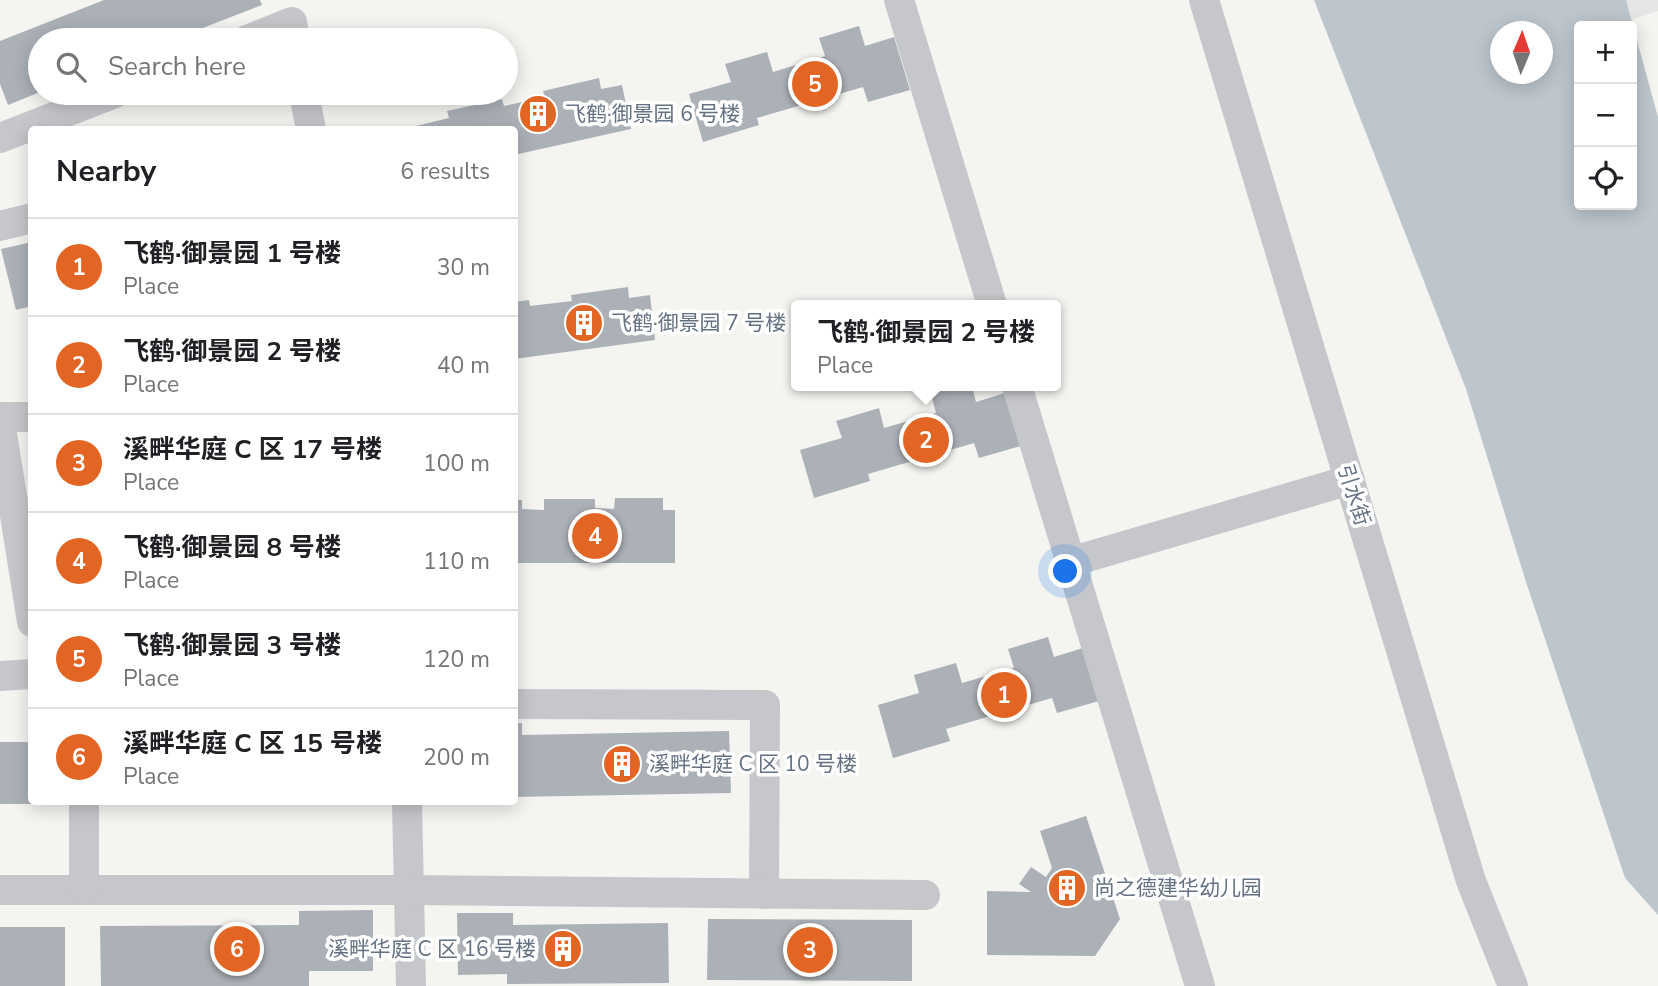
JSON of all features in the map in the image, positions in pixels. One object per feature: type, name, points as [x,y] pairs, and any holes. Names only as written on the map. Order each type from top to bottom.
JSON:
[{"type":"street","points":[[899,0],[990,300]]},
{"type":"street","name":"引水街","points":[[1204,0],[1471,881],[1513,986]]},
{"type":"street","points":[[277,28],[292,22],[293,28]]},
{"type":"street","points":[[31,126],[84,105]]},
{"type":"street","points":[[306,105],[310,126]]},
{"type":"street","points":[[0,138],[28,127]]},
{"type":"street","points":[[0,226],[28,219]]},
{"type":"street","points":[[1019,391],[1200,986]]},
{"type":"street","points":[[28,417],[0,419],[28,597]]},
{"type":"street","points":[[1070,562],[1350,480]]},
{"type":"street","points":[[0,677],[28,674]]},
{"type":"street","points":[[518,704],[765,705],[764,894]]},
{"type":"street","points":[[84,805],[84,890]]},
{"type":"street","points":[[407,805],[411,986]]},
{"type":"street","points":[[0,890],[409,890],[925,895]]},
{"type":"shaded area","points":[[1314,0],[1626,0],[1632,21],[1574,21],[1574,210],[1637,210],[1637,40],[1658,117],[1658,915],[1625,878],[1526,582],[1466,389]]},
{"type":"shaded area","points":[[1625,0],[1658,0],[1658,11],[1631,20]]},
{"type":"building","points":[[104,0],[260,0],[262,5],[203,28],[33,28]]},
{"type":"building","points":[[859,26],[865,46],[894,37],[910,90],[868,102],[863,87],[757,118],[759,125],[703,142],[689,94],[731,82],[725,64],[767,52],[773,72],[825,56],[819,38]]},
{"type":"building","points":[[28,30],[28,97],[8,105],[0,84],[0,41]]},
{"type":"building","name":"飞鹤·御景园 6 号楼","points":[[599,78],[601,89],[622,85],[631,129],[518,154],[518,126],[416,126],[449,118],[447,111],[474,105],[518,105],[545,97],[543,91]]},
{"type":"building","points":[[28,243],[28,307],[16,310],[1,249]]},
{"type":"building","name":"飞鹤·御景园 7 号楼","points":[[628,287],[629,298],[650,295],[655,340],[518,358],[518,301],[529,300],[530,306],[572,301],[571,295]]},
{"type":"building","points":[[941,391],[973,391],[976,402],[1005,393],[1021,446],[979,458],[974,443],[868,474],[870,481],[814,498],[800,450],[842,438],[836,421],[879,408],[884,428],[936,413],[931,394]]},
{"type":"building","points":[[615,498],[663,498],[663,510],[675,510],[675,563],[518,563],[518,500],[522,500],[522,509],[544,510],[544,499],[595,499],[595,508],[614,509]]},
{"type":"building","points":[[1048,637],[1054,657],[1083,648],[1099,701],[1057,713],[1052,698],[946,729],[950,741],[893,758],[878,705],[919,693],[914,675],[956,663],[962,683],[1014,668],[1008,649]]},
{"type":"building","name":"溪畔华庭 C 区 10 号楼","points":[[518,723],[522,723],[522,735],[729,731],[731,793],[518,797]]},
{"type":"building","points":[[0,742],[28,742],[28,804],[0,804]]},
{"type":"building","name":"尚之德建华幼儿园","points":[[1086,816],[1120,919],[1095,956],[987,955],[987,891],[1031,892],[1019,884],[1031,867],[1046,877],[1052,868],[1040,831]]},
{"type":"building","points":[[373,910],[373,971],[309,971],[309,986],[101,986],[100,926],[299,925],[299,911]]},
{"type":"building","name":"溪畔华庭 C 区 16 号楼","points":[[457,913],[513,913],[513,925],[668,923],[669,983],[507,984],[507,974],[458,975]]},
{"type":"building","points":[[708,919],[912,920],[912,981],[707,980]]},
{"type":"building","points":[[0,927],[65,927],[65,986],[0,986]]},
{"type":"place","name":"飞鹤·御景园 3 号楼","points":[[815,84]]},
{"type":"place","name":"飞鹤·御景园 6 号楼","points":[[538,114]]},
{"type":"place","name":"飞鹤·御景园 7 号楼","points":[[584,323]]},
{"type":"place","name":"飞鹤·御景园 2 号楼","points":[[926,440]]},
{"type":"place","name":"飞鹤·御景园 8 号楼","points":[[595,536]]},
{"type":"place","name":"飞鹤·御景园 1 号楼","points":[[1004,695]]},
{"type":"place","name":"溪畔华庭 C 区 10 号楼","points":[[622,764]]},
{"type":"place","name":"尚之德建华幼儿园","points":[[1067,888]]},
{"type":"place","name":"溪畔华庭 C 区 15 号楼","points":[[237,949]]},
{"type":"place","name":"溪畔华庭 C 区 16 号楼","points":[[563,949]]},
{"type":"place","name":"溪畔华庭 C 区 17 号楼","points":[[810,950]]}]
